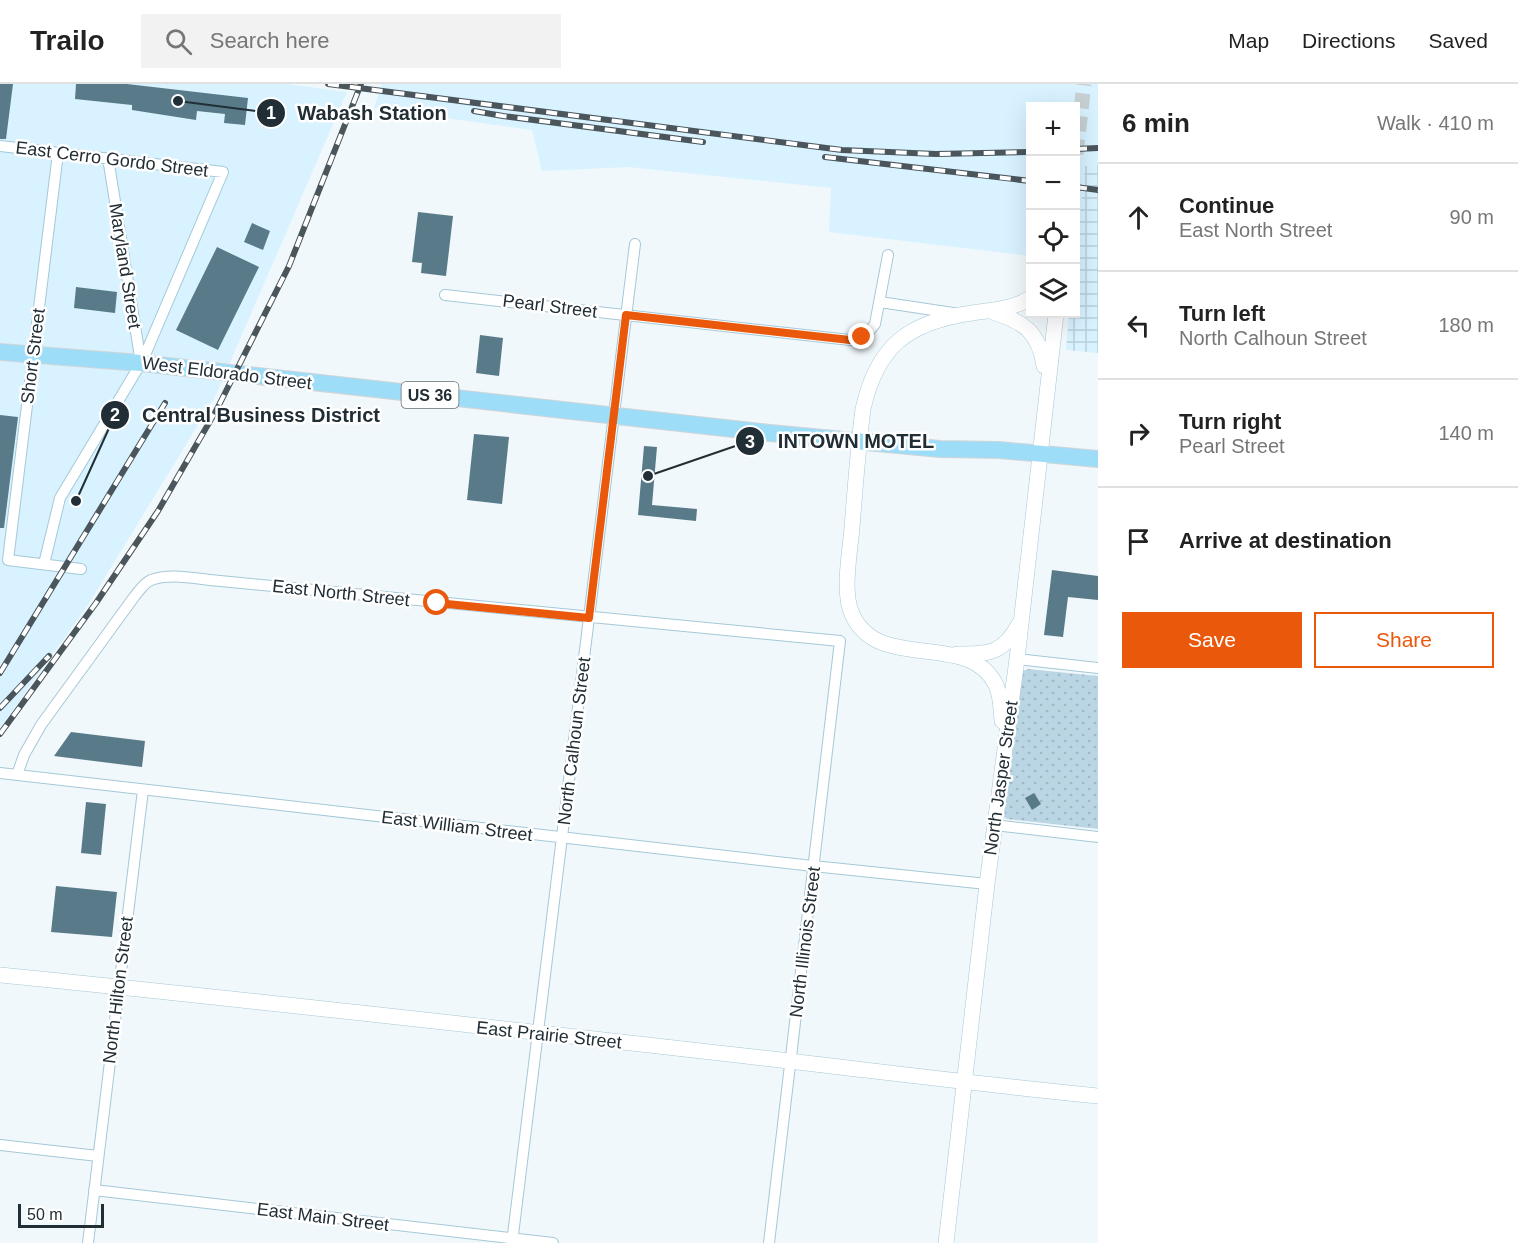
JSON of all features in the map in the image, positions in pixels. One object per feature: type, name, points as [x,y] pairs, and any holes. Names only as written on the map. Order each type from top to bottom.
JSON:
[{"type":"main road","name":"West Eldorado Street","points":[[0,352],[141,363],[614,416],[940,449],[999,450],[1098,459]]},
{"type":"street","name":"East Cerro Gordo Street","points":[[0,146],[223,172],[141,363]]},
{"type":"street","name":"Short Street","points":[[44,564],[8,560],[58,153]]},
{"type":"street","name":"Maryland Street","points":[[108,158],[141,363]]},
{"type":"street","name":"North Calhoun Street","points":[[512,1241],[635,244]]},
{"type":"street","points":[[888,255],[880,302],[960,315]]},
{"type":"street","name":"Pearl Street","points":[[445,295],[850,340],[867,334],[875,324],[880,302]]},
{"type":"street","points":[[1021,620],[1006,643],[998,650],[987,653],[951,654],[893,647],[882,644],[855,621],[851,612],[848,585],[859,441],[868,388],[876,368],[885,355],[907,334],[922,326],[960,315],[1010,307],[1026,300]]},
{"type":"street","points":[[988,310],[1021,324],[1033,334],[1040,344],[1045,374],[1045,399]]},
{"type":"street","name":"North Jasper Street","points":[[946,1243],[994,825],[1017,659],[1055,318]]},
{"type":"street","points":[[81,569],[44,564],[60,498],[141,363]]},
{"type":"street","name":"East North Street","points":[[17,775],[24,755],[41,725],[134,597],[151,580],[175,577],[199,579],[840,641]]},
{"type":"street","name":"North Illinois Street","points":[[769,1243],[840,641]]},
{"type":"street","points":[[951,654],[980,667],[991,677],[997,687],[1002,713],[1002,760]]},
{"type":"street","points":[[1017,659],[1098,668]]},
{"type":"street","name":"East William Street","points":[[0,773],[813,867],[987,884]]},
{"type":"street","name":"North Hilton Street","points":[[88,1243],[144,790]]},
{"type":"street","points":[[994,825],[1098,837]]},
{"type":"street","name":"East Prairie Street","points":[[0,975],[1098,1096]]},
{"type":"street","points":[[0,1145],[98,1156]]},
{"type":"street","name":"East Main Street","points":[[94,1190],[512,1241],[553,1243]]},
{"type":"shaded area","points":[[0,84],[287,84],[347,92],[215,397],[88,605],[0,728]]},
{"type":"shaded area","points":[[382,84],[1098,84],[1098,165],[1085,166],[1080,213],[1080,102],[1026,102],[1026,256],[829,232],[831,188],[628,167],[542,171],[532,130],[374,108]]},
{"type":"shaded area","points":[[1098,165],[1098,353],[1066,350],[1069,318],[1080,318],[1080,213],[1085,166]]},
{"type":"shaded area","points":[[1028,669],[1098,676],[1098,829],[1004,817],[1023,671]]},
{"type":"building","points":[[0,84],[13,84],[6,139],[0,139]]},
{"type":"building","points":[[76,84],[127,84],[248,98],[245,125],[224,123],[225,114],[197,111],[196,120],[132,110],[132,105],[75,99]]},
{"type":"building","points":[[418,212],[453,216],[446,276],[421,273],[422,263],[412,262]]},
{"type":"building","points":[[252,223],[270,231],[263,250],[244,242]]},
{"type":"building","points":[[217,247],[259,267],[218,350],[176,330]]},
{"type":"building","points":[[76,287],[117,292],[115,313],[74,308]]},
{"type":"building","points":[[480,335],[503,338],[499,376],[476,373]]},
{"type":"building","points":[[0,415],[18,417],[4,528],[0,528]]},
{"type":"building","points":[[474,434],[509,437],[502,504],[467,500]]},
{"type":"building","points":[[644,446],[657,447],[652,505],[697,509],[696,521],[638,515]]},
{"type":"building","points":[[1052,570],[1098,576],[1098,600],[1068,597],[1063,637],[1044,635]]},
{"type":"building","points":[[71,732],[145,741],[142,767],[54,756]]},
{"type":"building","points":[[1034,793],[1041,804],[1032,810],[1025,798]]},
{"type":"building","points":[[86,802],[106,804],[101,855],[81,853]]},
{"type":"building","points":[[56,886],[117,892],[112,937],[51,932]]},
{"type":"tunnel","points":[[1080,119],[1084,84]]},
{"type":"railway","points":[[328,84],[842,150],[936,154],[1026,152]]},
{"type":"railway","points":[[0,734],[96,603],[158,511],[217,409],[289,266],[361,84]]},
{"type":"railway","points":[[474,111],[703,142]]},
{"type":"railway","points":[[1080,149],[1098,148]]},
{"type":"railway","points":[[825,157],[1026,181]]},
{"type":"railway","points":[[1080,188],[1098,190]]},
{"type":"railway","points":[[0,673],[165,403]]},
{"type":"railway","points":[[0,708],[49,656]]},
{"type":"place","name":"Wabash Station","points":[[178,101]]},
{"type":"place","name":"INTOWN MOTEL","points":[[648,476]]},
{"type":"place","name":"Central Business District","points":[[76,501]]},
{"type":"route","points":[[437,603],[589,618],[626,315],[850,340],[862,337]]}]
